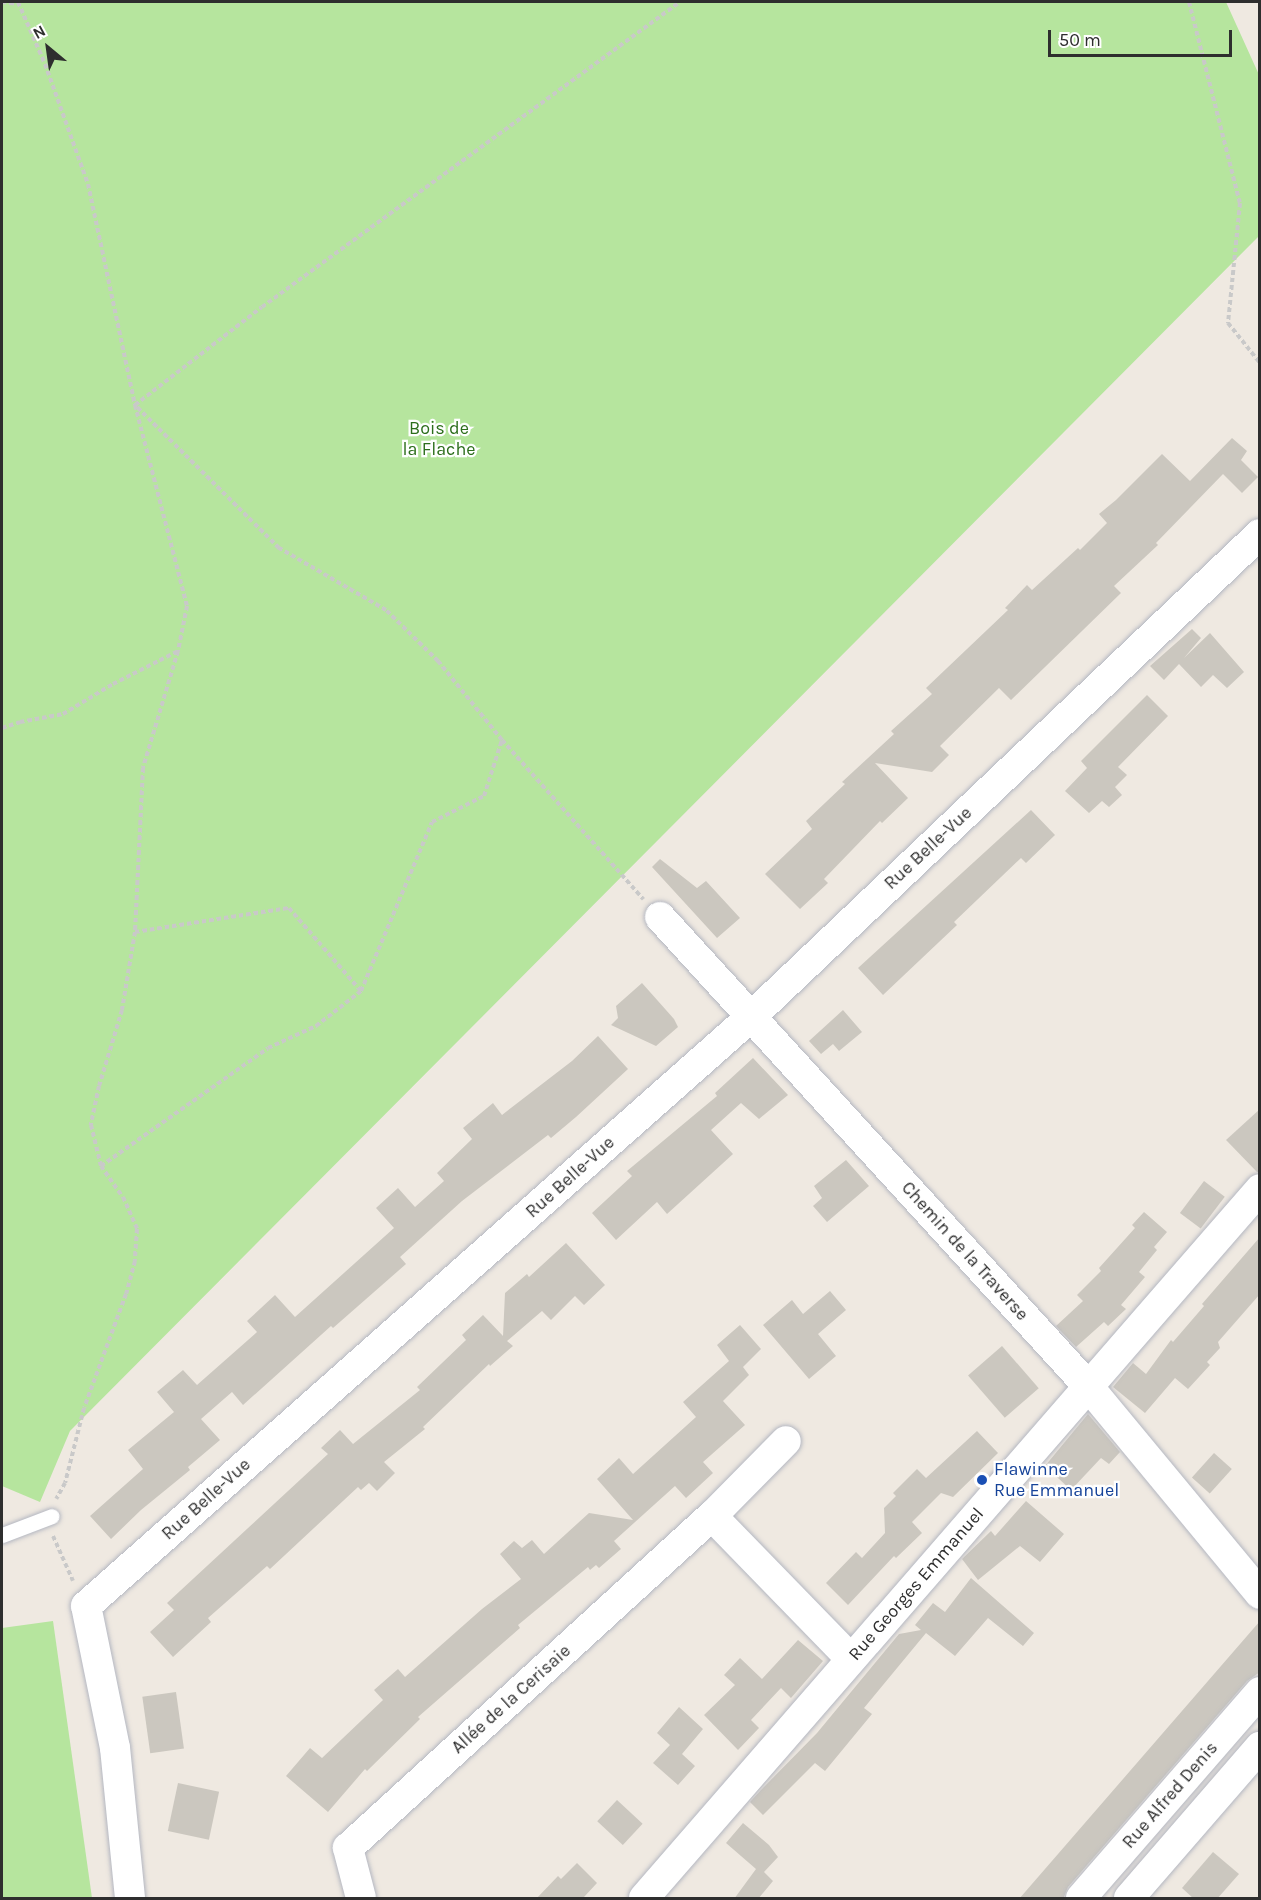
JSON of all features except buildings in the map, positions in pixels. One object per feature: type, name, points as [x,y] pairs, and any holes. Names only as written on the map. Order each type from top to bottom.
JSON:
[{"type":"street","name":"Rue Belle-Vue","points":[[86,1606],[752,1016],[1260,534]]},
{"type":"street","name":"Chemin de la Traverse","points":[[660,917],[1088,1386],[1260,1594]]},
{"type":"street","name":"Rue Georges Emmanuel","points":[[644,1899],[1260,1189]]},
{"type":"street","name":"Allée de la Cerisaie","points":[[361,1899],[348,1848],[711,1516],[786,1441]]},
{"type":"street","points":[[711,1516],[851,1659]]},
{"type":"street","points":[[86,1606],[115,1748],[130,1899]]},
{"type":"street","name":"Rue Alfred Denis","points":[[1081,1899],[1260,1692]]},
{"type":"street","name":"Rue Alfred Denis","points":[[1129,1899],[1260,1747]]},
{"type":"lane","points":[[2,1535],[52,1516]]},
{"type":"path","points":[[2,2],[18,3],[45,64],[88,183],[135,405],[187,606],[178,651],[143,768],[135,932],[122,1010],[99,1086],[91,1125],[101,1166],[123,1197],[137,1229],[135,1261],[126,1294],[84,1408],[65,1484],[56,1499],[52,1516],[51,1529],[60,1556],[86,1606]]},
{"type":"path","points":[[135,405],[262,307],[680,2]]},
{"type":"path","points":[[1189,2],[1240,203],[1228,323],[1260,363]]},
{"type":"path","points":[[135,405],[279,548],[386,610],[438,662],[502,740],[660,917]]},
{"type":"path","points":[[2,728],[20,722],[63,714],[113,684],[178,651]]},
{"type":"path","points":[[101,1166],[268,1048],[316,1026],[361,991],[432,822],[483,796],[502,740]]},
{"type":"path","points":[[135,932],[289,908],[361,991]]},
{"type":"green space","name":"Bois de la Flache","points":[[2,2],[1226,2],[1260,77],[1259,236],[70,1431],[40,1502],[2,1486]]},
{"type":"green space","points":[[53,1621],[92,1898],[2,1898],[2,1628]]},
{"type":"place","name":"Flawinne Rue Emmanuel","points":[[982,1480]]}]
